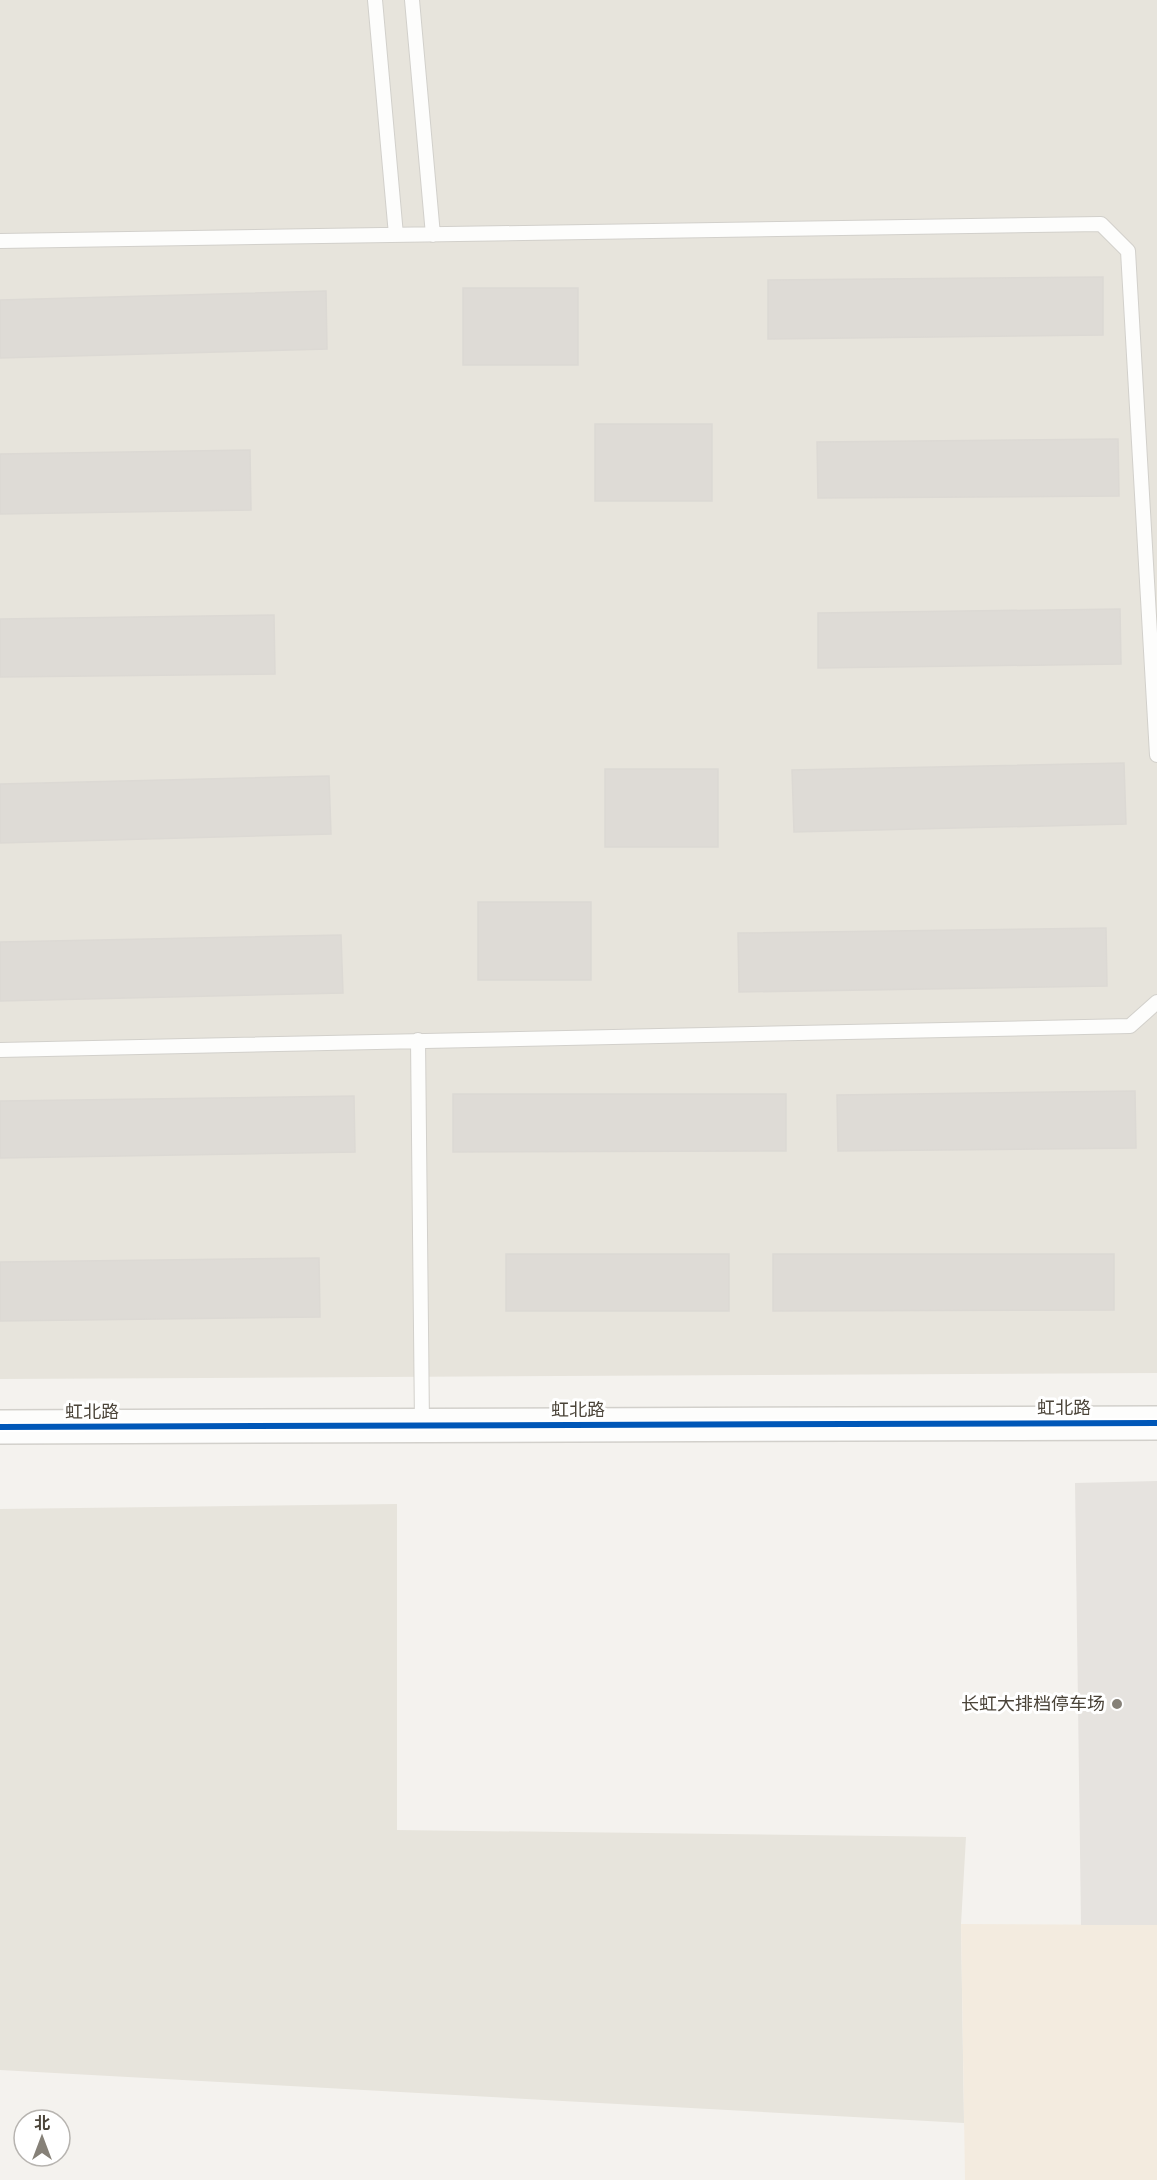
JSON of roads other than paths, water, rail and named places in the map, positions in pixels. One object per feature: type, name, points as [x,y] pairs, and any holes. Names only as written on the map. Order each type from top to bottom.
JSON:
[{"type":"street","name":"虹北路","points":[[0,1428],[1157,1423]]},
{"type":"lane","points":[[375,0],[396,235]]},
{"type":"lane","points":[[412,0],[433,235]]},
{"type":"lane","points":[[0,241],[1101,224],[1128,251],[1157,755]]},
{"type":"lane","points":[[0,1050],[1130,1026],[1157,1002]]},
{"type":"lane","points":[[418,1040],[422,1426]]},
{"type":"place","name":"长虹大排档停车场","points":[[1117,1704]]}]
